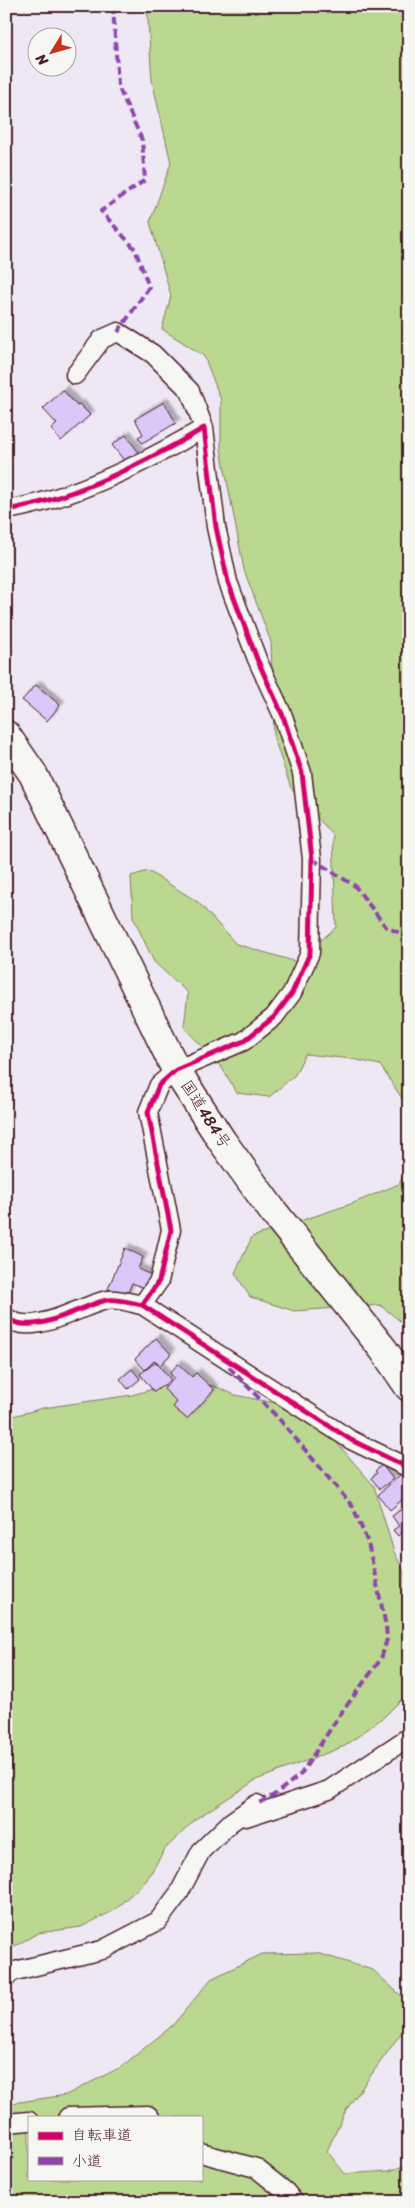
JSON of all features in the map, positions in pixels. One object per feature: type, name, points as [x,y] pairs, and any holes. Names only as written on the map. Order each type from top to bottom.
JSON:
[{"type":"highway","name":"国道484号","points":[[6,734],[33,774],[176,1070],[222,1141],[409,1386]]},
{"type":"street","points":[[75,375],[102,340],[118,332],[153,354],[190,391],[204,428],[216,527],[228,582],[257,659],[283,716],[302,773],[312,859],[310,953],[292,993],[274,1017],[244,1041],[176,1070],[159,1085],[148,1112],[171,1230],[159,1281],[142,1305]]},
{"type":"street","points":[[6,510],[66,495],[163,452],[204,428]]},
{"type":"street","points":[[8,1320],[33,1324],[60,1318],[108,1300],[142,1305],[351,1440],[409,1468]]},
{"type":"street","points":[[231,1822],[329,1790],[409,1737]]},
{"type":"street","points":[[6,1978],[11,1972],[102,1950],[158,1921],[180,1893],[201,1852],[231,1822],[258,1804]]},
{"type":"street","points":[[108,2116],[149,2116]]},
{"type":"street","points":[[6,2124],[28,2121]]},
{"type":"street","points":[[202,2153],[256,2168],[286,2192],[294,2202]]},
{"type":"green space","points":[[147,6],[409,6],[409,1109],[380,1065],[352,1059],[305,1054],[295,1075],[269,1097],[237,1093],[222,1068],[184,1027],[188,993],[154,962],[133,917],[131,876],[148,871],[198,902],[236,944],[297,962],[336,927],[333,835],[291,788],[274,738],[271,642],[244,570],[221,449],[221,400],[204,356],[162,329],[171,296],[150,222],[171,163],[152,80]]},
{"type":"green space","points":[[409,1163],[409,1328],[380,1305],[294,1311],[250,1297],[235,1273],[252,1237],[351,1204],[399,1184]]},
{"type":"green space","points":[[187,1379],[217,1387],[235,1395],[285,1405],[330,1435],[374,1486],[394,1552],[409,1582],[409,1692],[385,1716],[345,1746],[256,1780],[197,1818],[165,1849],[146,1881],[113,1911],[81,1927],[38,1933],[6,1951],[6,1418],[43,1408],[132,1395]]},
{"type":"green space","points":[[317,1953],[373,1970],[409,2003],[409,2022],[346,2110],[327,2151],[345,2174],[389,2171],[409,2164],[409,2202],[6,2202],[6,2104],[66,2095],[121,2067],[173,2025],[211,1979],[262,1954]]},
{"type":"building","points":[[63,390],[77,406],[79,404],[90,415],[61,441],[51,429],[57,424],[43,409]]},
{"type":"building","points":[[164,402],[176,423],[142,443],[138,437],[143,434],[135,419]]},
{"type":"building","points":[[126,435],[139,453],[126,463],[112,445]]},
{"type":"building","points":[[36,685],[60,705],[47,721],[22,700]]},
{"type":"building","points":[[125,1248],[143,1257],[138,1269],[153,1276],[147,1289],[132,1283],[126,1297],[108,1289]]},
{"type":"building","points":[[156,1338],[171,1354],[160,1365],[155,1360],[145,1370],[135,1359]]},
{"type":"building","points":[[156,1362],[171,1380],[154,1392],[140,1374]]},
{"type":"building","points":[[178,1364],[192,1377],[196,1373],[214,1390],[187,1419],[173,1407],[177,1402],[164,1389],[174,1378],[170,1373]]},
{"type":"building","points":[[132,1369],[140,1379],[128,1389],[120,1379]]},
{"type":"building","points":[[382,1465],[393,1479],[380,1489],[371,1478]]},
{"type":"building","points":[[402,1473],[409,1482],[409,1494],[390,1510],[378,1495]]},
{"type":"building","points":[[409,1504],[409,1540],[403,1532],[398,1536],[393,1530],[399,1526],[392,1516]]},
{"type":"marked path","points":[[113,6],[118,86],[142,140],[145,180],[101,211],[135,249],[149,287],[118,332]]},
{"type":"marked path","points":[[312,859],[355,886],[386,927],[409,937]]},
{"type":"marked path","points":[[229,1367],[280,1420],[353,1507],[368,1543],[386,1626],[387,1639],[381,1659],[339,1716],[301,1774],[274,1795],[257,1804]]},
{"type":"cycle path","points":[[6,510],[56,498],[108,478],[204,428],[216,527],[228,582],[257,659],[283,716],[302,773],[312,859],[310,953],[292,993],[274,1017],[244,1041],[176,1070],[159,1085],[148,1112],[171,1230],[159,1281],[142,1305]]},
{"type":"cycle path","points":[[6,1317],[16,1323],[42,1323],[107,1300],[120,1300],[142,1305],[351,1440],[409,1468]]}]
